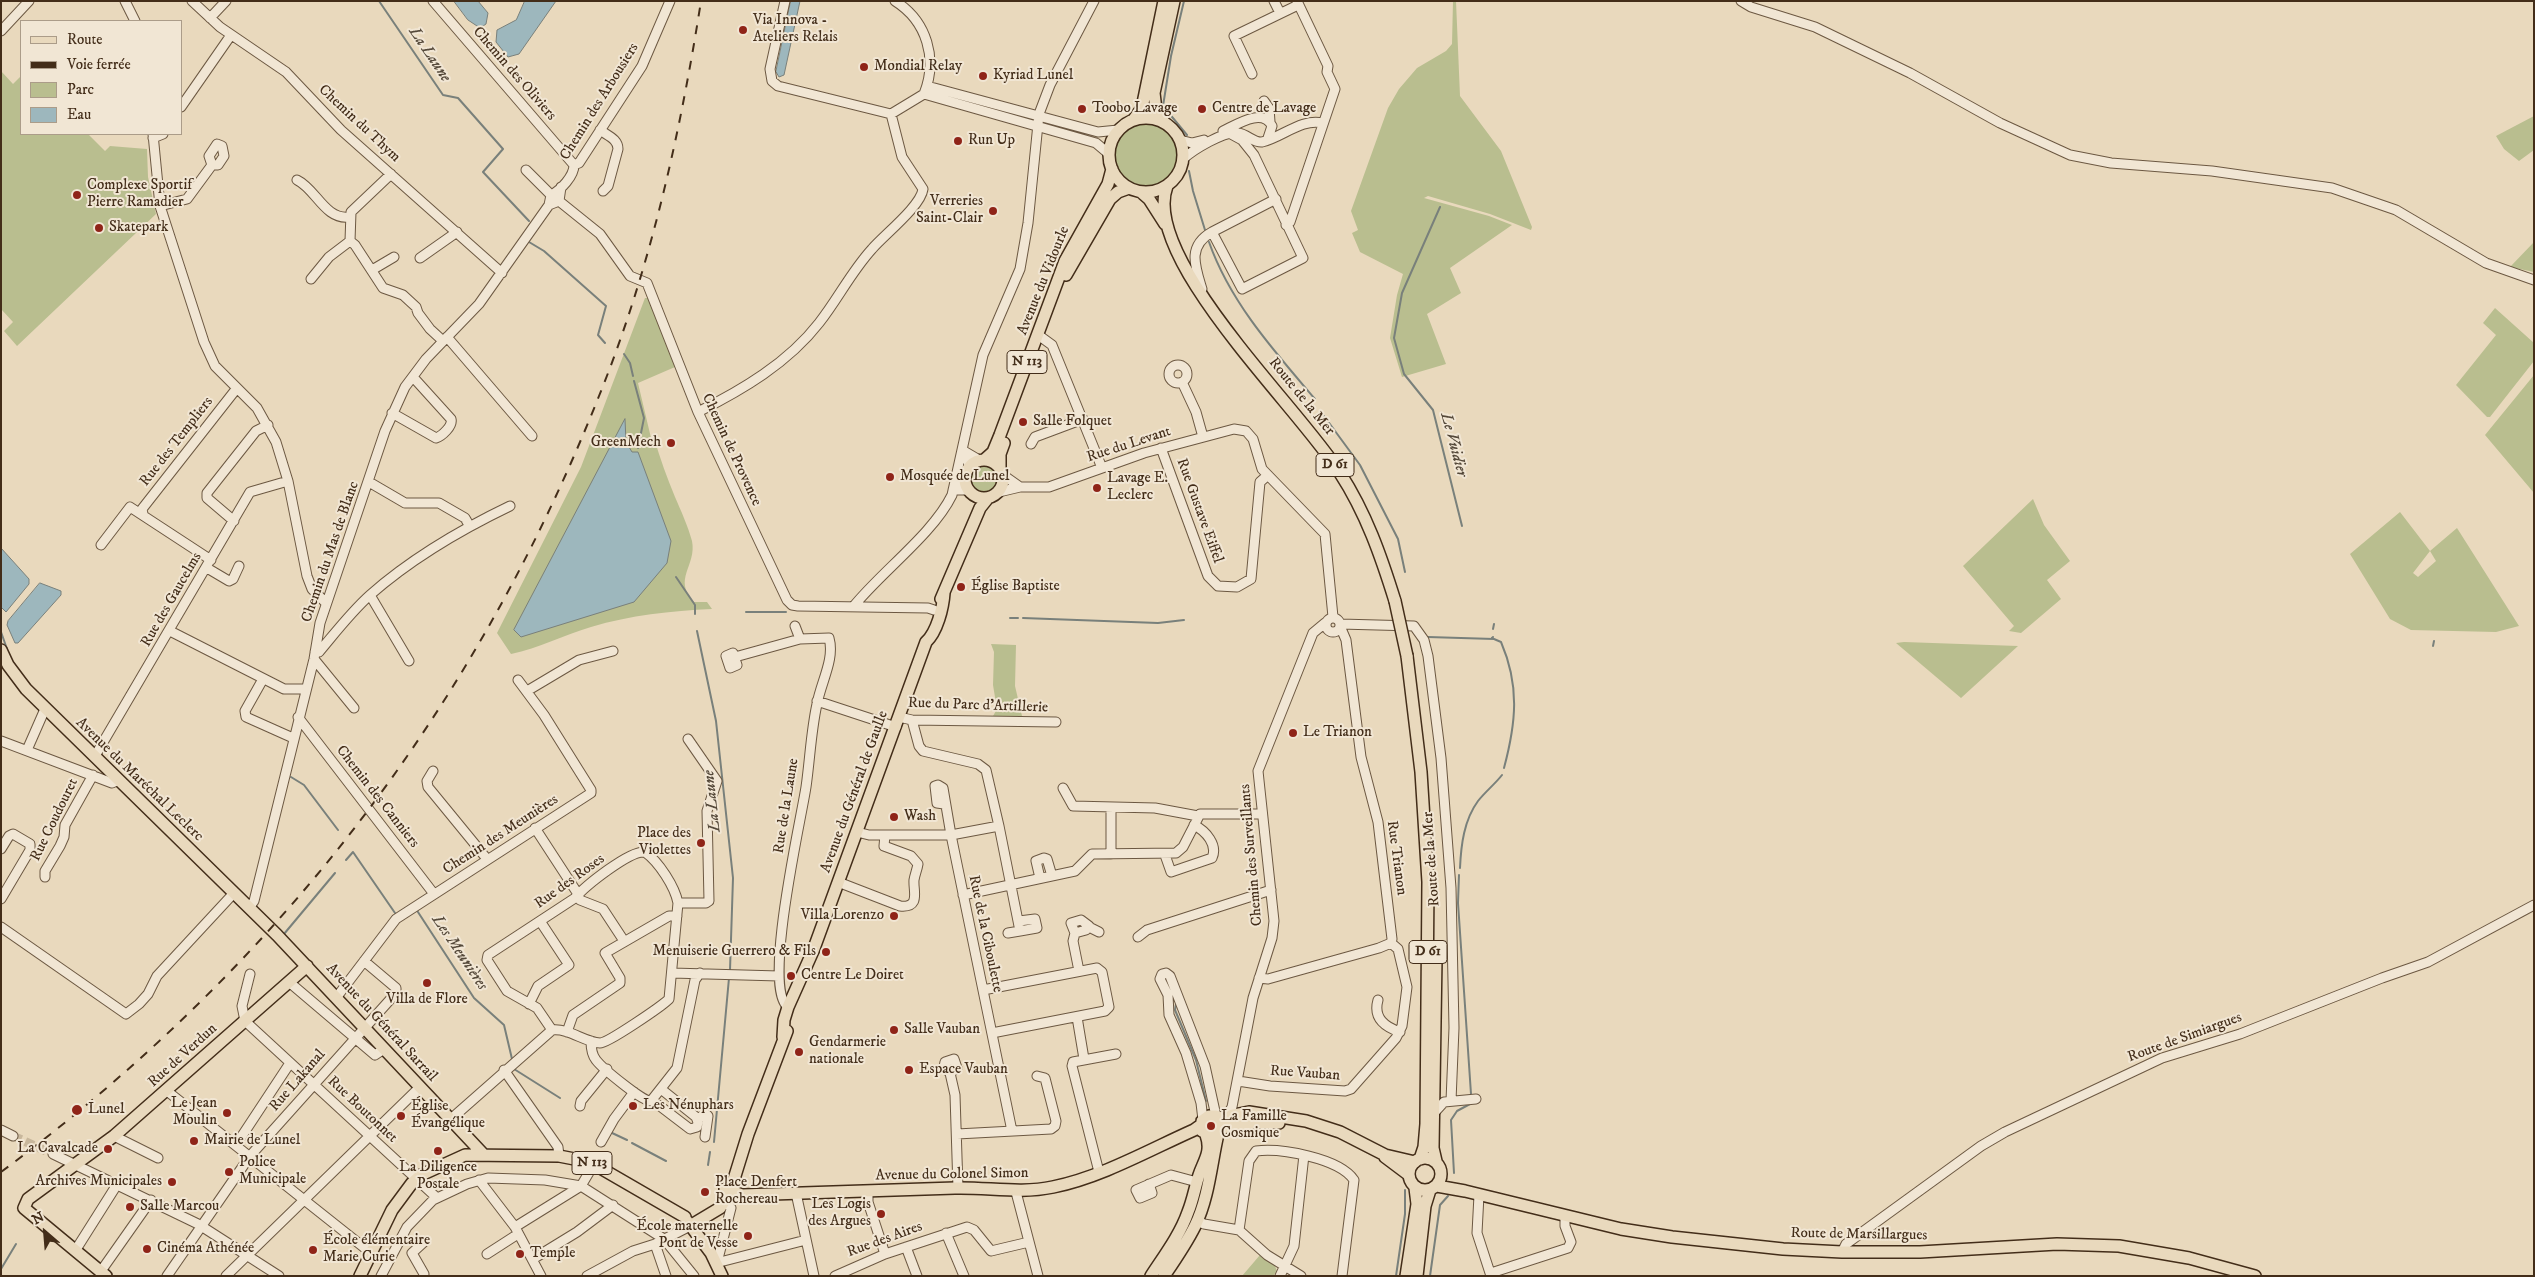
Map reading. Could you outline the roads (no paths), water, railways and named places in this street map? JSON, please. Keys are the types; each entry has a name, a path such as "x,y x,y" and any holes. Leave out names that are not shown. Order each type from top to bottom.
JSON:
{"main road":[{"path":"1134,119 1149,118 1164,122 1171,127 1180,140 1183,159 1178,174 1167,186 1154,191 1141,192 1129,188 1119,180 1112,170 1109,154 1111,141 1118,130 1134,119 1142,108 1164,1"},
{"path":"1164,122 1156,110 1154,94 1174,1"},
{"name":"Avenue du Vidourle","path":"982,460 993,452 1065,261 1108,184 1112,170"},
{"name":"Route de la Mer","path":"1167,186 1163,201 1167,226"},
{"name":"Avenue du Vidourle","path":"1002,471 1000,454 1064,280 1091,231 1114,195 1129,188"},
{"name":"Route de la Mer","path":"1141,192 1149,199 1167,226 1183,265 1203,299 1311,432 1341,474 1373,535 1394,601 1407,656 1421,772 1428,882 1426,1124 1424,1147 1418,1160"},
{"path":"944,593 980,508 988,498 999,492 1004,481 1002,471 996,463 982,460 967,473 963,491"},
{"path":"963,491 988,498"},
{"path":"957,560 958,550 974,505 963,491"},
{"name":"Avenue du Général de Gaulle","path":"727,1194 737,1156 742,1150 784,1037 784,1020 814,953 813,951 926,642 934,610 944,593"},
{"name":"Avenue du Général de Gaulle","path":"926,642 930,639 944,604 944,593"},
{"name":"Avenue du Maréchal Leclerc","path":"1,650 15,676 45,709 264,923"},
{"name":"Route de la Mer","path":"1428,882 1432,895 1436,958 1433,1148 1439,1166"},
{"name":"Avenue du Général Sarrail","path":"264,923 451,1119 471,1150 484,1155 559,1156"},
{"name":"Rue de Verdun","path":"75,1251 24,1208 30,1196 114,1136 307,966"},
{"name":"Avenue du Colonel Simon","path":"727,1194 796,1194 958,1188 1016,1192 1054,1187 1099,1172 1215,1123 1265,1113 1330,1128 1385,1155 1418,1160"},
{"name":"Avenue du Colonel Simon","path":"1215,1123 1269,1115"},
{"path":"1216,1150 1220,1148 1225,1134 1236,1126 1259,1122 1282,1123 1294,1119"},
{"path":"1164,1276 1197,1221 1216,1150 1215,1123"},
{"path":"1151,1276 1184,1221 1209,1150 1215,1123"},
{"path":"360,1276 392,1210 416,1179 471,1150"},
{"name":"Avenue du Colonel Simon","path":"1385,1155 1387,1160 1409,1175"},
{"name":"N 113","path":"559,1156 594,1164 687,1224"},
{"path":"1406,1276 1417,1204 1416,1188 1409,1175 1418,1160 1428,1158 1439,1166 1442,1176 1426,1206 1417,1276"},
{"name":"Route de Marsillargues","path":"1439,1166 1465,1191"},
{"path":"1416,1188 1434,1188"},
{"name":"Route de Marsillargues","path":"1434,1188 1465,1191 1565,1217 1663,1236 1783,1249 1842,1252 1920,1252 2084,1244 2160,1252 2220,1265 2255,1276"},
{"path":"722,1276 715,1260 687,1224 727,1194"},
{"path":"75,1251 103,1274"}],"street":[{"path":"1,24 22,1"},
{"path":"1,31 29,1"},
{"path":"125,1 134,20"},
{"name":"Chemin du Thym","path":"192,1 231,35 286,72 341,130 502,274"},
{"path":"210,18 226,1"},
{"name":"Chemin des Oliviers","path":"433,1 574,165"},
{"name":"Chemin des Arbousiers","path":"555,197 574,171 574,165 579,163 642,66 670,1"},
{"path":"785,1 770,69 772,81 778,86 891,114 926,90 1098,132 1118,130"},
{"path":"895,1 910,12 919,22 925,34 929,54 926,90"},
{"path":"853,607 963,491 965,452 983,355 1020,269 1028,223 1038,116 1050,85 1094,1"},
{"path":"1274,1 1280,14"},
{"path":"1741,1 1751,7 1815,27 1910,73 2000,123 2070,155 2111,163 2212,171 2332,188 2396,210 2486,263 2534,280"},
{"path":"1252,74 1234,36 1280,14 1298,3 1328,66 1327,72 1335,89 1292,211 1290,222 1285,221"},
{"path":"182,106 231,35"},
{"path":"926,90 1096,143 1109,154"},
{"path":"1212,232 1242,289 1303,258 1254,155 1249,140 1247,126 1264,100 1268,108 1272,134 1264,140 1254,155"},
{"path":"1180,140 1197,143 1243,121 1264,117 1271,124 1283,130 1318,114 1326,113"},
{"path":"698,412 759,377 796,348 820,323 850,276 871,250 919,201 923,189 902,157 891,114"},
{"path":"1183,159 1194,149 1231,134 1240,139 1264,140 1276,138 1309,121 1323,123"},
{"path":"600,130 618,143 608,186 603,191"},
{"path":"153,136 160,206 207,348 215,366 257,408 276,442 288,481 312,589 326,603"},
{"path":"160,206 187,199 212,165"},
{"name":"Chemin de Provence","path":"526,170 600,234 630,276 647,283 698,412 787,600 792,605 798,606 928,608 934,610"},
{"path":"391,174 351,212 350,240 383,288 403,294 416,307 430,330 445,339 532,436"},
{"path":"297,180 306,185 326,209 344,218 350,218"},
{"name":"Chemin du Mas de Blanc","path":"248,908 254,901 314,655 320,623 392,413 413,377 445,339 479,304 555,197"},
{"path":"1203,299 1193,256 1197,244 1212,232 1276,199"},
{"path":"420,258 457,232"},
{"path":"311,279 329,257 350,240"},
{"path":"372,270 394,257"},
{"path":"1042,337 1052,345 1102,468"},
{"path":"392,413 436,438 455,423 413,377"},
{"path":"1182,382 1196,412 1203,437"},
{"name":"Rue des Templiers","path":"143,514 142,509 237,388"},
{"path":"1031,444 1034,437 1082,419"},
{"path":"234,520 207,498 207,493 256,431 268,425"},
{"name":"Rue du Levant","path":"999,492 1020,487 1049,487 1160,448 1234,429 1246,431 1253,439 1262,468 1268,475"},
{"name":"Rue Gustave Eiffel","path":"1160,448 1208,576 1218,586 1237,587 1251,579 1260,482 1268,475"},
{"path":"965,452 982,460"},
{"path":"965,452 967,473"},
{"path":"1002,471 1020,487"},
{"path":"1268,475 1325,534 1333,625"},
{"name":"Rue des Gaucelms","path":"94,756 170,631 252,490 288,481"},
{"path":"369,482 405,503 439,503 465,518 469,525"},
{"path":"354,708 314,655 370,595 425,552 469,525 510,506"},
{"path":"102,544 130,507 143,514 177,539 229,581 233,579 239,566"},
{"path":"370,595 409,661"},
{"name":"Route de la Mer","path":"1333,625 1377,624 1414,626 1426,644 1440,746 1451,888 1454,1028 1448,1102"},
{"name":"Chemin des Surveillants","path":"1215,1123 1238,1081 1253,998 1273,929 1271,890 1261,814 1259,768 1314,631 1333,625"},
{"name":"Rue Trianon","path":"1333,625 1345,643 1362,757 1378,822 1391,943"},
{"path":"735,657 800,639 795,626"},
{"path":"170,631 284,689 305,689"},
{"name":"Rue de la Laune","path":"791,1008 782,997 779,976 783,917 806,787 817,701 832,649 829,638 800,639"},
{"path":"527,691 579,660 613,651"},
{"path":"263,679 245,711 246,717 293,738"},
{"name":"Chemin des Meunières","path":"336,998 396,918 588,796 591,790 518,680"},
{"name":"Rue du Parc d'Artillerie","path":"817,701 897,722 1056,722"},
{"path":"27,750 45,709"},
{"name":"Chemin des Canniers","path":"298,718 434,894"},
{"path":"913,723 923,751 978,764 986,770 1019,926 1008,933"},
{"path":"688,739 717,781 707,811 709,901 706,903 678,903 670,994 664,1004 596,1042 593,1054 596,1060 646,1102 652,1100 661,1089 680,1060 696,975"},
{"path":"1,741 112,783 119,780"},
{"path":"433,771 427,781 428,787 487,859"},
{"name":"Rue Coudouret","path":"45,877 45,871 64,837 65,825 93,775"},
{"path":"1063,788 1074,806 1155,808 1196,821 1214,845 1212,858 1171,872 1165,855"},
{"name":"Rue de la Ciboulette","path":"944,804 1012,1131"},
{"path":"1111,808 1111,854"},
{"path":"963,895 1075,871 1092,854 1165,855 1179,851 1202,814 1261,814"},
{"path":"857,832 869,835 951,835 999,826"},
{"path":"536,828 580,900 604,909 624,942"},
{"path":"1,848 9,836 13,834 30,844 30,850 1,899"},
{"path":"838,882 900,906 908,906 913,902 916,897 914,878 918,864 911,856 884,846 886,835"},
{"name":"Rue des Roses","path":"552,1030 539,1010 507,991 487,957 634,854 643,852 653,859 676,894 678,903"},
{"path":"1040,878 1036,861 1044,858 1047,860 1052,876"},
{"path":"1138,937 1147,930 1271,890"},
{"path":"1,927 126,1014 148,994 158,976 233,894"},
{"name":"Route de Simiargues","path":"1842,1252 1846,1244 1997,1136 2149,1063 2244,1032 2428,962 2534,905"},
{"path":"567,1032 573,1016 620,983 620,978 605,953 669,916 677,916"},
{"path":"529,1004 538,986 569,965 540,921"},
{"path":"1079,971 1073,941 1075,933 1089,927 1099,932"},
{"path":"1259,978 1268,979 1391,943 1398,949 1407,987 1400,1032 1387,1026 1380,1020 1376,1007 1378,1000"},
{"name":"Rue Lakanal","path":"168,1276 250,1156 397,990 364,961"},
{"path":"983,990 1097,968 1101,970 1109,1007 1106,1011 992,1033"},
{"path":"672,973 779,976"},
{"path":"245,1021 242,1006 250,974"},
{"path":"1162,974 1170,976 1198,1045 1207,1073 1215,1123 1200,1103 1186,1053 1169,1014 1168,995 1160,979 1162,974"},
{"path":"289,982 375,1055 384,1049"},
{"path":"1077,1017 1084,1059"},
{"name":"Rue Boutonnet","path":"245,1021 436,1197"},
{"path":"451,1119 504,1070 552,1030 567,1032 596,1042"},
{"name":"Rue Vauban","path":"1238,1081 1271,1082 1350,1090 1400,1032"},
{"path":"1099,1172 1072,1066 1073,1062 1084,1059 1116,1054"},
{"path":"236,1145 290,1063"},
{"path":"580,1106 581,1101 607,1069"},
{"path":"504,1070 558,1147 559,1156"},
{"path":"950,1073 955,1095 958,1188"},
{"path":"957,1134 1051,1130 1055,1126 1044,1078 1038,1076"},
{"path":"226,1276 420,1087"},
{"path":"661,1089 697,1118"},
{"path":"1435,1090 1448,1102"},
{"path":"167,1091 371,1253"},
{"path":"601,1142 614,1119 634,1092"},
{"path":"1434,1114 1448,1102 1476,1098"},
{"path":"652,1100 690,1130 697,1127 697,1118"},
{"path":"697,1118 706,1114 708,1116 705,1137"},
{"path":"1,1130 13,1136"},
{"path":"114,1136 158,1158"},
{"path":"1240,1230 1251,1155 1256,1151 1265,1150 1304,1156 1332,1165 1354,1180 1342,1276"},
{"path":"53,1154 118,1183 202,1226 248,1254 279,1276"},
{"path":"1280,1276 1286,1267 1294,1246 1304,1156"},
{"path":"487,1254 516,1231 581,1186 594,1164"},
{"path":"1149,1184 1173,1174 1197,1182"},
{"name":"N 113","path":"382,1276 407,1227 436,1197 488,1178 546,1180 581,1186 664,1239"},
{"path":"479,1180 516,1231 541,1276"},
{"path":"75,1251 118,1183"},
{"path":"868,1191 868,1202 885,1254"},
{"path":"1016,1192 1038,1276"},
{"path":"715,1260 720,1252 731,1208 727,1194"},
{"path":"796,1194 814,1276"},
{"path":"1479,1196 1477,1233 1491,1274 1568,1248 1571,1242 1565,1226 1565,1217"},
{"path":"103,1274 151,1200"},
{"path":"533,1259 577,1232 613,1205"},
{"path":"1197,1221 1204,1224 1240,1230 1267,1255 1302,1276"},
{"path":"587,1276 633,1252 655,1244 687,1224"},
{"name":"Rue des Aires","path":"835,1276 885,1254 946,1233 970,1227 991,1251 1029,1242"},
{"path":"946,1233 964,1276"},
{"path":"664,1239 694,1276"},
{"path":"715,1260 806,1240"},
{"path":"424,1242 412,1253 424,1274"},
{"path":"655,1244 666,1276"},
{"path":"906,1247 916,1276"}],"water":[{"path":"454,1 478,1 488,13 486,24 480,28 468,20"},
{"path":"525,1 556,1 519,54 508,57 496,42 497,30 516,20"},
{"path":"791,1 800,1 784,75 779,77 776,72"},
{"path":"625,419 626,442 632,452 638,452 671,541 667,563 634,602 521,637 514,630"},
{"path":"1,548 29,579 29,584 6,612 1,607"},
{"path":"40,583 61,591 61,595 18,643 15,643 7,625 8,621"}],"waterway":[{"name":"La Laune","path":"379,1 443,95 458,98 503,149 483,172 529,221"},
{"path":"1184,1 1171,56 1163,106 1187,135"},
{"path":"1189,171 1205,230"},
{"name":"Le Vuidier","path":"1440,207 1402,293 1394,338 1404,374 1433,410 1462,526"},
{"name":"La Laune","path":"529,242 544,251 606,306 598,335 605,343"},
{"path":"1209,242 1229,285 1254,325 1315,399"},
{"name":"La Laune","path":"624,354 630,363 633,376"},
{"name":"La Laune","path":"634,381 644,418 638,448"},
{"path":"1324,416 1360,465 1398,539 1405,572"},
{"name":"La Laune","path":"676,577 695,605 695,614"},
{"path":"746,612 786,612"},
{"path":"1010,618 1018,618"},
{"path":"1023,618 1158,623 1184,620"},
{"path":"1493,629 1494,624"},
{"name":"La Laune","path":"697,631 716,721 733,878 730,970"},
{"path":"1,632 7,649"},
{"path":"1428,637 1494,639 1501,642 1511,674 1514,705 1511,736 1504,768"},
{"path":"2433,646 2434,641"},
{"path":"1460,868 1462,842 1469,816 1478,801 1502,775"},
{"name":"Les Meunières","path":"291,777 304,785 338,830"},
{"name":"Les Meunières","path":"346,860 353,852 395,913"},
{"path":"284,934 335,873"},
{"path":"1459,875 1458,903 1471,1094"},
{"name":"Les Meunières","path":"416,909 474,998 504,1025 512,1059"},
{"name":"La Laune","path":"714,1142 729,978"},
{"path":"1176,1004 1175,1010 1196,1060 1206,1101"},
{"name":"Les Meunières","path":"514,1069 560,1098"},
{"path":"1454,1173 1451,1120 1457,1111 1470,1104"},
{"name":"Les Meunières","path":"610,1132 627,1140"},
{"name":"Les Meunières","path":"632,1143 666,1161"},
{"name":"La Laune","path":"708,1165 710,1152"},
{"path":"1396,1276 1405,1214 1405,1190"},
{"path":"1430,1276 1440,1205 1448,1196"},
{"path":"1,1269 16,1244"}],"tunnel":[{"path":"13,1136 53,1154"}],"railway":[{"path":"1,1172 100,1093 192,1010 277,921 356,827 427,727 491,622 548,512 599,396 634,300 673,152 701,1"}],"place":[{"name":"Via Innova - Ateliers Relais","path":"743,30"},
{"name":"Mondial Relay","path":"864,67"},
{"name":"Kyriad Lunel","path":"983,76"},
{"name":"Toobo Lavage","path":"1082,109"},
{"name":"Centre de Lavage","path":"1202,109"},
{"name":"Run Up","path":"958,141"},
{"name":"Complexe Sportif Pierre Ramadier","path":"77,195"},
{"name":"Verreries Saint-Clair","path":"993,211"},
{"name":"Skatepark","path":"99,228"},
{"name":"Salle Folquet","path":"1023,422"},
{"name":"GreenMech","path":"671,443"},
{"name":"Mosquée de Lunel","path":"890,477"},
{"name":"Lavage E. Leclerc","path":"1097,488"},
{"name":"Église Baptiste","path":"961,587"},
{"name":"Le Trianon","path":"1293,733"},
{"name":"Wash","path":"894,817"},
{"name":"Place des Violettes","path":"701,843"},
{"name":"Villa Lorenzo","path":"894,916"},
{"name":"Menuiserie Guerrero & Fils","path":"826,952"},
{"name":"Centre Le Doiret","path":"791,976"},
{"name":"Villa de Flore","path":"427,983"},
{"name":"Salle Vauban","path":"894,1030"},
{"name":"Gendarmerie nationale","path":"799,1052"},
{"name":"Espace Vauban","path":"909,1070"},
{"name":"Les Nénuphars","path":"633,1106"},
{"name":"Lunel","path":"77,1110"},
{"name":"Le Jean Moulin","path":"227,1113"},
{"name":"Église Évangélique","path":"401,1116"},
{"name":"La Famille Cosmique","path":"1211,1126"},
{"name":"Mairie de Lunel","path":"194,1141"},
{"name":"La Cavalcade","path":"108,1149"},
{"name":"La Diligence Postale","path":"438,1151"},
{"name":"Police Municipale","path":"229,1172"},
{"name":"Archives Municipales","path":"172,1182"},
{"name":"Place Denfert Rochereau","path":"705,1192"},
{"name":"Salle Marcou","path":"130,1207"},
{"name":"Les Logis des Argues","path":"881,1214"},
{"name":"École maternelle Pont de Vesse","path":"748,1236"},
{"name":"Cinéma Athénée","path":"147,1249"},
{"name":"École élémentaire Marie Curie","path":"313,1250"},
{"name":"Temple","path":"520,1254"}]}
